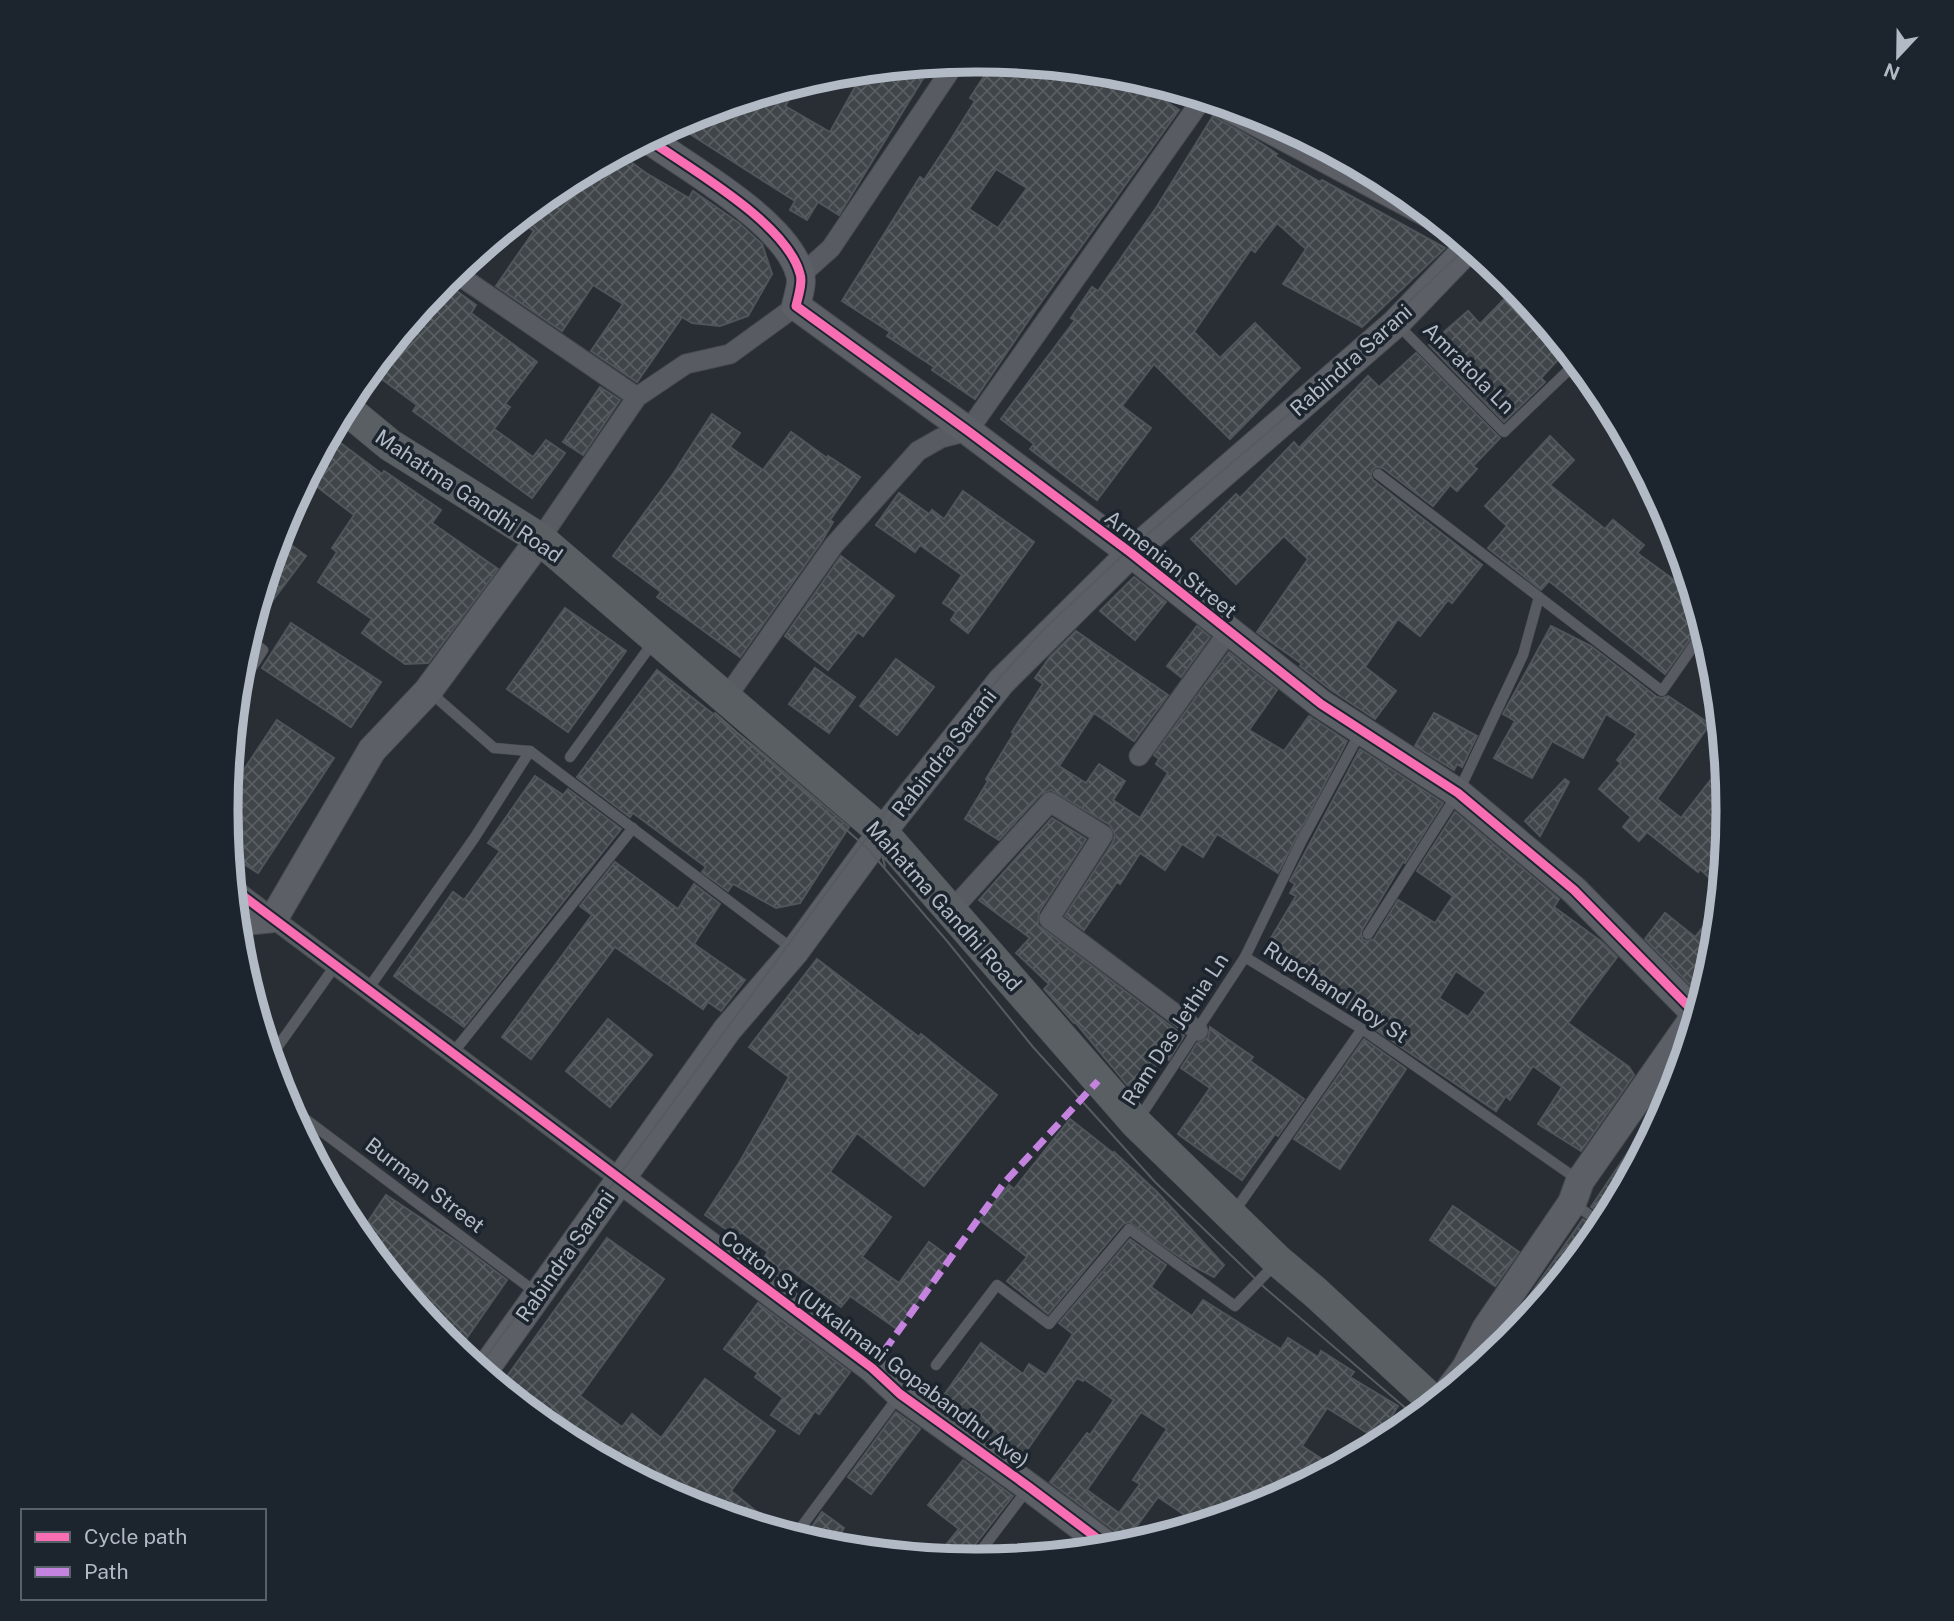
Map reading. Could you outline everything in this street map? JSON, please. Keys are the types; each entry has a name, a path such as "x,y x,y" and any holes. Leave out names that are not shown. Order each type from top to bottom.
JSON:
{"main road":[{"name":"Mahatma Gandhi Road","path":"353,415 390,445 540,539 882,832 1136,1123 1231,1217 1428,1396"}],"street":[{"path":"801,275 831,248 949,73"},
{"path":"726,698 834,545 910,460 927,445 941,438 968,431 1197,106"},
{"path":"274,918 372,750 428,691 540,539 637,397 686,364 730,354 796,306 801,275 783,240 746,207 660,144"},
{"name":"Rabindra Sarani","path":"488,1364 727,1030 795,951 882,832 1001,682 1131,553 1396,323 1463,254"},
{"path":"464,279 637,397"},
{"name":"Armenian Street","path":"796,306 1131,553 1321,704 1458,793 1574,890 1689,1007"},
{"path":"1139,756 1229,631"},
{"path":"950,912 1050,802 1103,835 1049,919 1198,1031"},
{"path":"244,895 619,1178"},
{"path":"247,921 274,918"},
{"path":"1471,1359 1486,1329 1680,1037"},
{"name":"Cotton St (Utkalmani Gopabandhu Ave)","path":"619,1178 872,1368 900,1394 1098,1539"}],"lane":[{"name":"Amratola Ln","path":"1396,323 1504,432 1569,370"},
{"path":"1378,474 1662,691 1696,642"},
{"path":"1368,934 1458,793 1523,655 1539,597"},
{"path":"570,757 656,638"},
{"path":"252,668 263,650 257,645"},
{"path":"428,691 494,748 530,751 795,951"},
{"name":"Rupchand Roy St","path":"1361,731 1301,842 1245,957 1362,1029 1576,1192 1595,1215"},
{"path":"368,989 475,837 530,751"},
{"path":"452,1054 634,828"},
{"name":"Ram Das Jethia Ln","path":"1136,1123 1245,957"},
{"path":"277,1048 335,966"},
{"path":"1231,1217 1362,1029"},
{"name":"Burman Street","path":"306,1120 538,1294"},
{"path":"936,1365 998,1285 1049,1324 1129,1229 1235,1306 1278,1261"},
{"path":"801,1527 900,1394"},
{"path":"982,1549 1029,1487"}],"building":[{"path":"987,72 1025,73 1073,78 1154,94 1179,110 975,399 932,370 934,367 887,336 890,332 842,301 920,177 924,180 975,101 970,98","holes":["996,169 1027,188 998,228 969,209"]},
{"path":"926,73 839,215 818,202 807,220 790,210 795,201 690,134 694,128 792,96 785,106 830,132 858,82"},
{"path":"1213,116 1320,182 1322,180 1445,248 1362,327 1283,284 1306,249 1277,223 1255,252 1251,249 1194,332 1220,358 1255,323 1300,368 1230,439 1154,364 1122,406 1151,428 1097,500 1030,449 1034,444 1001,419 1075,320 1071,318 1092,287 1098,291 1156,208"},
{"path":"628,160 689,198 693,191 739,223 762,244 772,274 748,316 720,326 692,323 682,317 637,382 591,351 623,304 593,285 562,331 496,286 534,231 526,225 567,196"},
{"path":"454,289 476,305 471,313 537,362 505,404 510,407 494,429 533,457 546,440 565,453 532,498 413,411 417,405 379,377 422,323"},
{"path":"1507,296 1560,357 1541,378 1545,382 1504,422 1429,345 1468,311 1480,324"},
{"path":"1416,353 1500,438 1473,466 1477,469 1457,491 1450,485 1433,506 1383,468 1376,467 1372,470 1373,480 1482,565 1452,603 1448,600 1420,636 1398,619 1365,667 1396,691 1375,719 1331,690 1300,666 1302,664 1257,632 1308,559 1284,536 1236,584 1191,539 1236,494 1240,498 1294,442 1299,448 1368,376 1379,387"},
{"path":"600,387 620,400 583,455 563,442"},
{"path":"712,414 740,433 730,447 763,470 791,432 827,458 828,456 860,477 830,520 833,522 822,541 740,657 657,597 661,592 613,556 673,474"},
{"path":"1550,436 1574,460 1550,485 1605,529 1613,520 1644,545 1637,553 1681,585 1694,633 1665,674 1549,581 1541,590 1488,548 1507,526 1485,506"},
{"path":"337,440 382,474 384,471 441,510 432,523 498,569 428,663 405,664 362,633 372,619 318,582 337,552 332,548 354,515 314,484"},
{"path":"963,491 1034,542 968,633 951,620 956,612 943,603 962,575 920,545 915,552 876,525 899,493 929,514 932,510 944,519"},
{"path":"288,543 306,556 266,609"},
{"path":"841,556 894,596 863,636 858,632 828,670 785,636"},
{"path":"1134,577 1166,602 1135,640 1100,611"},
{"path":"565,608 626,651 568,732 507,689"},
{"path":"291,623 381,682 351,727 262,668"},
{"path":"1197,626 1210,637 1181,677 1167,666"},
{"path":"1551,626 1591,646 1657,697 1668,696 1710,724 1657,799 1681,818 1715,775 1716,810 1712,880 1647,832 1639,841 1623,827 1631,817 1599,789 1621,763 1617,760 1637,734 1606,714 1583,758 1552,741 1532,778 1494,758 1515,721 1503,714"},
{"path":"1076,631 1168,695 1134,741 1094,713 1059,766 1086,783 1099,764 1125,781 1113,800 1140,818 1168,773 1156,764 1159,759 1154,755 1229,652 1277,690 1249,730 1284,751 1309,716 1347,741 1278,873 1217,834 1203,857 1182,844 1165,870 1140,853 1084,930 1065,916 1113,842 1115,835 1110,825 1051,790 1041,794 999,840 965,819 1014,733 1012,732 1043,684 1035,678 1050,657"},
{"path":"896,659 934,687 897,735 860,706"},
{"path":"815,668 855,697 829,733 789,704"},
{"path":"657,670 754,746 849,827 800,903 776,908 733,884 728,891 702,872 706,867 633,813 630,817 577,777"},
{"path":"1434,713 1477,736 1462,767 1457,764 1454,770 1415,746"},
{"path":"277,720 334,758 258,873 240,862 239,776"},
{"path":"1360,749 1443,803 1362,930 1363,940 1374,939 1398,900 1435,923 1453,896 1417,871 1455,812 1559,899 1554,907 1602,942 1617,957 1568,1023 1629,1067 1634,1075 1581,1151 1538,1124 1562,1087 1533,1066 1510,1100 1506,1096 1496,1111 1367,1024 1366,1019 1324,994 1326,991 1289,968 1292,963 1265,948 1296,896 1290,893 1295,884 1290,881","holes":["1456,971 1486,992 1468,1017 1439,998"]},
{"path":"535,776 563,795 568,789 621,829 464,1027 394,976 453,892 464,900 500,851 488,843"},
{"path":"1565,779 1569,782 1540,836 1525,821"},
{"path":"1052,818 1086,839 1039,912 1038,925 1184,1036 1169,1060 1164,1056 1133,1092 1044,989 1049,984 1016,953 1030,938 979,900"},
{"path":"615,862 678,909 694,884 720,904 694,944 745,980 721,1011 708,1002 703,1009 615,947 531,1059 502,1037 592,915 580,906"},
{"path":"1665,913 1695,937 1707,922 1694,989 1645,939"},
{"path":"817,959 919,1037 921,1034 997,1095 924,1186 857,1133 830,1172 891,1217 862,1257 899,1283 929,1242 949,1257 897,1329 850,1296 841,1307 788,1268 780,1278 760,1263 768,1252 741,1232 738,1237 705,1215 789,1077 749,1047"},
{"path":"608,1019 652,1055 610,1107 566,1071"},
{"path":"1210,1027 1253,1057 1250,1061 1304,1099 1242,1180 1178,1134 1210,1088 1181,1068 1197,1043 1208,1038"},
{"path":"1364,1039 1406,1069 1340,1169 1294,1139"},
{"path":"1070,1119 1114,1152 1158,1193 1224,1265 1214,1277 1191,1265 1129,1222 1123,1224 1048,1314 1007,1281 1027,1257 980,1220 1009,1185 1014,1189"},
{"path":"1632,1146 1634,1147 1597,1211 1591,1207"},
{"path":"386,1195 457,1242 507,1280 464,1342 422,1298 366,1225"},
{"path":"1453,1206 1519,1252 1495,1286 1430,1240"},
{"path":"1583,1219 1589,1223 1563,1260 1516,1315"},
{"path":"607,1238 664,1279 580,1396 622,1427 632,1414 661,1438 705,1379 775,1431 731,1491 764,1517 694,1493 650,1473 567,1425 505,1379"},
{"path":"1130,1239 1166,1265 1151,1287 1192,1316 1203,1300 1281,1349 1288,1338 1318,1357 1321,1351 1354,1372 1350,1377 1398,1406 1385,1426 1371,1435 1327,1408 1302,1446 1325,1461 1260,1493 1189,1518 1158,1497 1132,1532 1120,1535 1050,1482 1087,1433 1090,1435 1114,1400 1084,1379 1083,1381 1077,1378 1020,1460 939,1402 981,1343 1023,1374 1029,1364 1046,1375 1073,1334 1059,1323","holes":["1141,1412 1167,1429 1133,1480 1140,1484 1119,1513 1087,1490"]},
{"path":"758,1303 850,1372 819,1414 815,1411 799,1434 771,1415 783,1398 755,1377 758,1373 724,1349"},
{"path":"896,1412 920,1429 871,1494 848,1477"},
{"path":"963,1460 1013,1496 972,1549 943,1548 959,1529 928,1505"},
{"path":"822,1512 844,1528 839,1536 810,1530"}],"tram line":[{"path":"484,1360 887,810 994,684 1044,629 1122,556 1287,416 1461,253"},
{"path":"715,713 868,849 1033,1047 1155,1182 1265,1288 1408,1410"},
{"path":"885,866 883,840 893,815"}],"marked path":[{"path":"872,1368 1004,1183 1098,1081"}],"cycle path":[{"path":"657,145 735,199 777,236 791,255 801,277 796,306 1131,553 1321,704 1458,793 1574,890 1689,1007"},
{"path":"244,896 872,1368 900,1394 1098,1539"}]}
